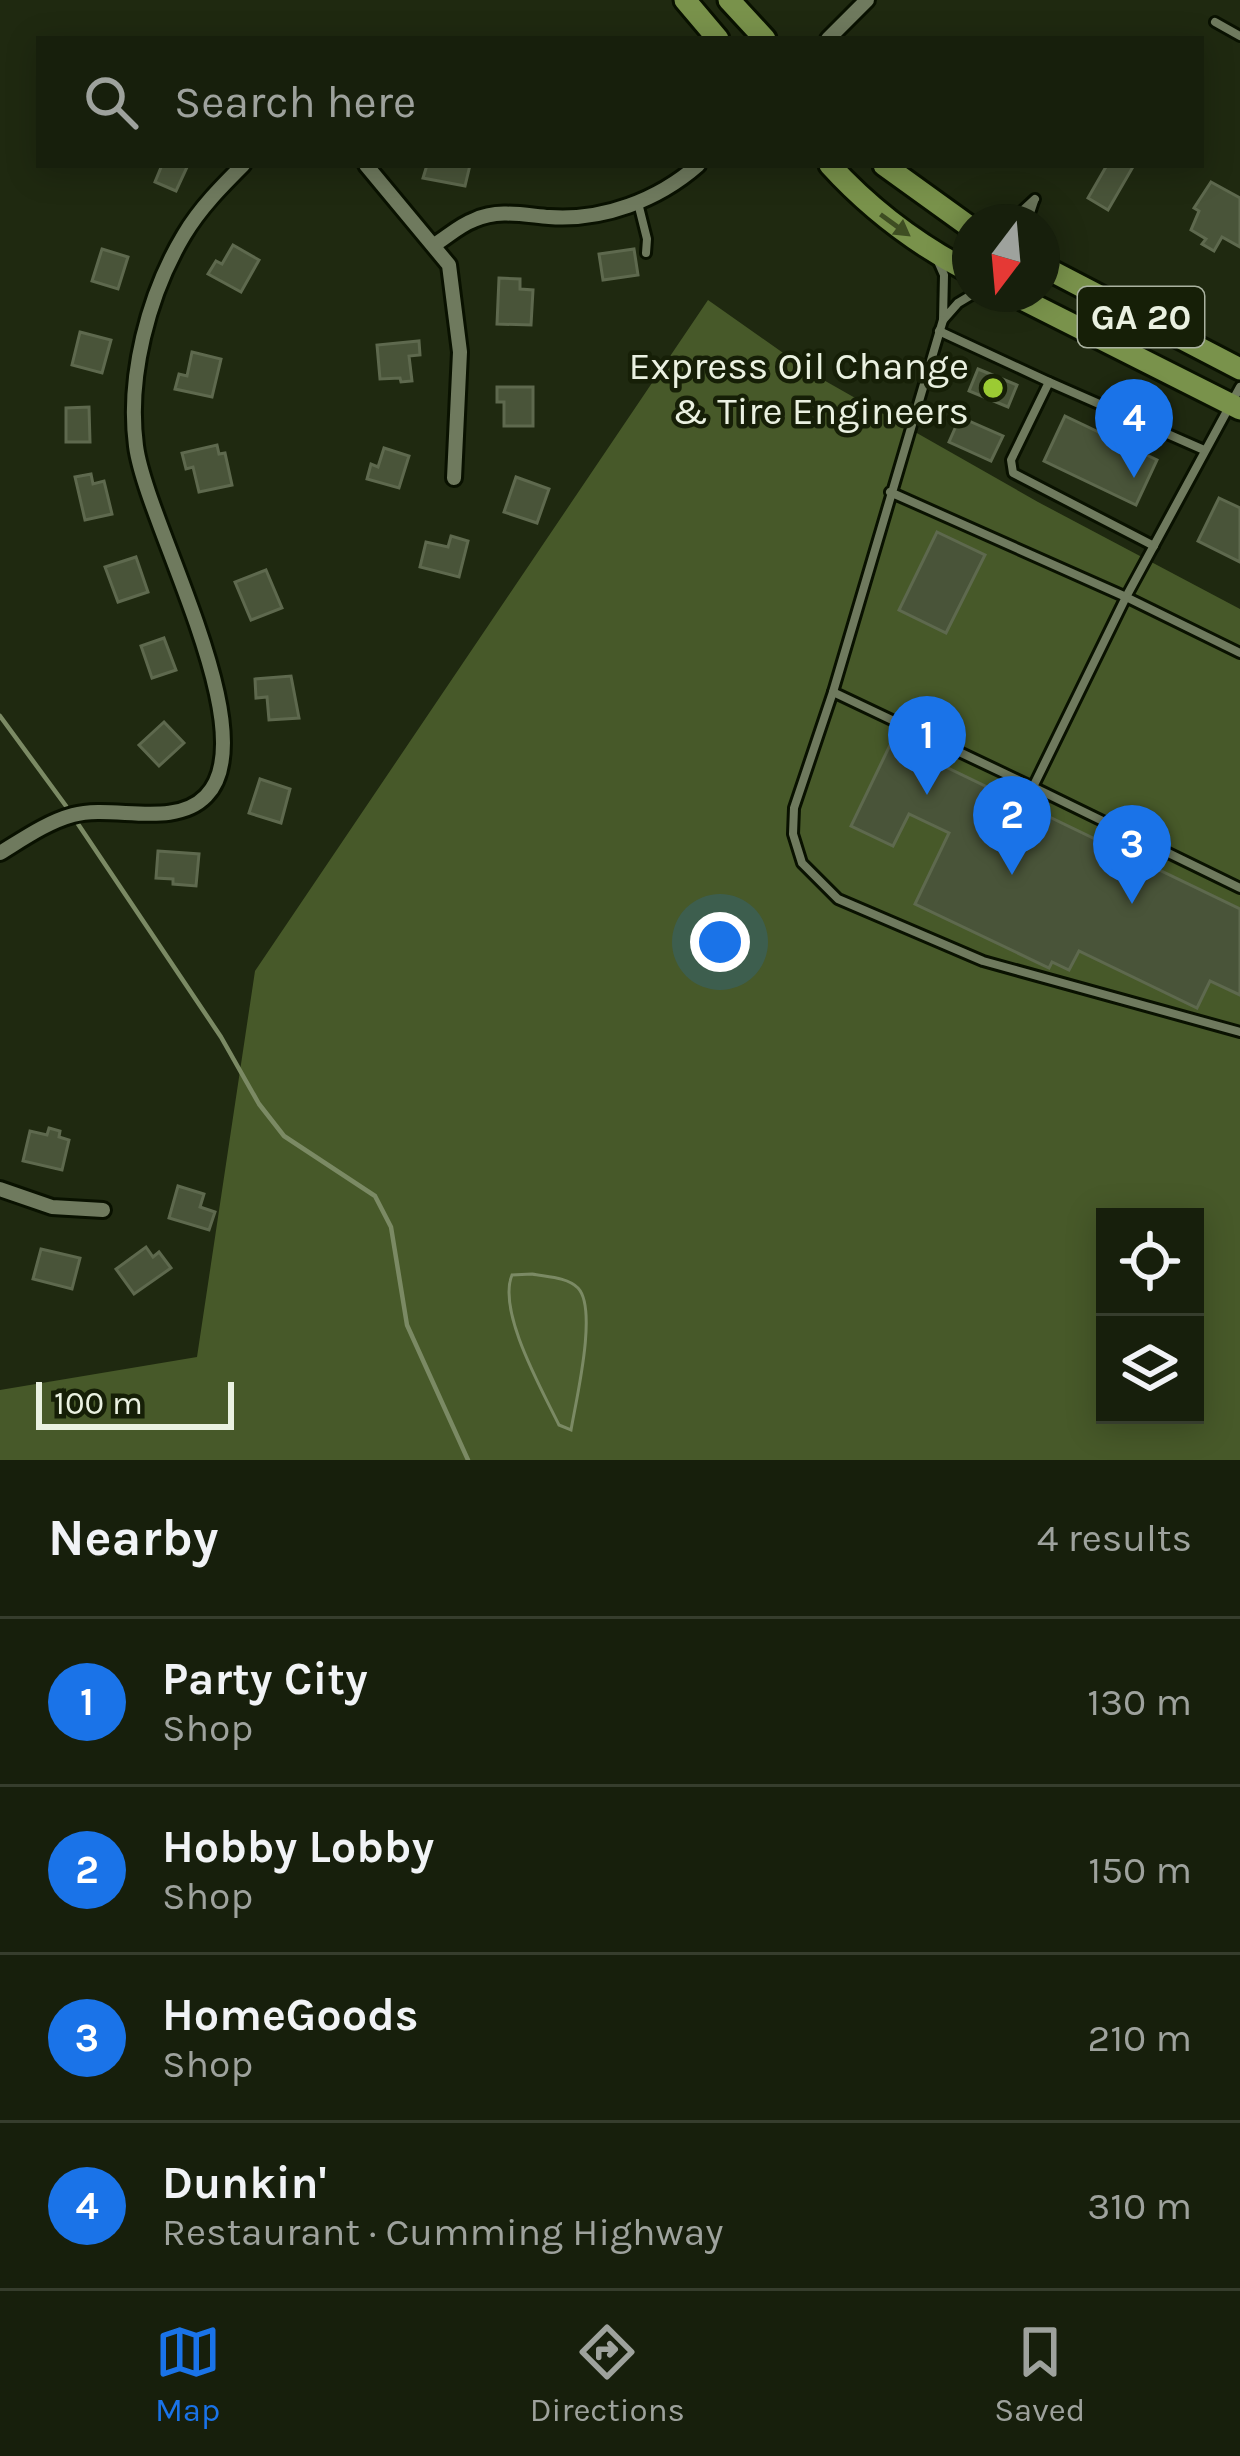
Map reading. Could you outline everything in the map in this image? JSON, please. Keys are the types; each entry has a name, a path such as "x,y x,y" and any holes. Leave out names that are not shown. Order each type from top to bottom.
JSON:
{"main road":[{"path":"685,0 715,36"},
{"path":"729,0 762,36"},
{"path":"833,168 865,203 952,263"},
{"path":"888,168 952,213"},
{"name":"GA 20","path":"1060,275 1240,369"},
{"name":"GA 20","path":"1050,312 1237,400"}],"street":[{"path":"831,36 867,0"},
{"path":"0,853 72,815 104,810 166,813 187,807 207,795 218,772 223,748 213,671 142,481 135,441 135,390 161,280 184,233 240,168"},
{"path":"369,168 449,266 460,352 454,478"},
{"path":"434,245 475,219 510,213 555,218 606,213 654,196 694,168"},
{"path":"0,1189 52,1207 103,1210"}],"lane":[{"path":"1215,22 1240,36"},
{"path":"638,202 646,253"},
{"path":"933,253 944,274 943,320 794,808 793,834 802,863 838,899 983,961 1240,1032"},
{"path":"943,320 952,310"},
{"path":"939,331 1204,450"},
{"path":"1049,382 1011,460 1013,473 1154,546"},
{"path":"1033,787 1126,597 1204,450 1237,400"},
{"path":"890,491 1240,653"},
{"path":"833,692 1240,888"}],"shaded area":[{"path":"708,300 813,374 1038,502 1240,609 1240,1460 0,1460 0,1390 197,1357 255,971"},
{"path":"512,1275 568,1282 584,1299 584,1356 571,1430 559,1425 542,1392 511,1309"}],"building":[{"path":"161,168 187,168 176,191 155,182"},
{"path":"426,168 469,168 465,186 423,178"},
{"path":"1105,168 1132,168 1108,210 1088,198"},
{"path":"1211,182 1240,198 1240,247 1222,237 1214,251 1191,230 1199,211 1194,208"},
{"path":"233,245 259,260 241,292 208,274 216,261 222,264"},
{"path":"102,249 128,257 118,289 92,281"},
{"path":"634,249 638,275 603,280 599,254"},
{"path":"499,278 520,279 520,289 533,290 531,325 497,324"},
{"path":"80,332 111,340 102,373 72,365"},
{"path":"419,341 420,355 409,356 412,381 380,379 377,345"},
{"path":"192,352 221,359 212,397 175,389 179,374 187,376"},
{"name":"Express Oil Change & Tire Engineers","path":"978,369 1017,385 1008,407 969,391"},
{"path":"497,387 533,387 533,426 504,426 504,402 497,402"},
{"path":"89,407 90,442 66,442 66,408"},
{"path":"1065,416 1157,460 1136,505 1044,461"},
{"path":"960,417 1003,436 991,461 949,442"},
{"path":"217,445 219,454 225,453 232,485 199,492 193,467 186,469 182,453"},
{"path":"384,448 409,456 399,488 367,479 371,464 378,467"},
{"path":"91,474 93,484 104,481 112,514 85,520 75,477"},
{"path":"516,477 549,489 537,523 504,512"},
{"path":"1219,498 1240,508 1240,562 1198,541"},
{"path":"937,532 985,555 946,633 899,610"},
{"path":"451,536 468,541 459,577 420,567 426,542 448,547"},
{"path":"136,557 148,592 118,602 105,567"},
{"path":"266,570 282,608 251,620 235,582"},
{"path":"164,638 176,670 152,678 141,646"},
{"path":"291,676 299,718 269,720 267,697 256,698 255,679"},
{"path":"164,722 184,743 159,766 139,745"},
{"path":"892,741 1240,909 1240,995 1210,981 1197,1008 1079,951 1069,970 1052,962 1049,968 915,904 949,833 909,814 893,846 851,826"},
{"path":"260,779 290,789 281,823 249,813"},
{"path":"158,851 199,854 196,886 156,878"},
{"path":"49,1128 69,1140 62,1170 23,1161 30,1131 47,1135"},
{"path":"178,1186 204,1194 200,1207 215,1212 209,1230 169,1218"},
{"path":"146,1247 153,1257 159,1252 171,1268 134,1294 116,1269"},
{"path":"41,1249 80,1258 72,1289 33,1279"}],"waterway":[{"path":"0,716 66,806"},
{"path":"78,824 284,1136 375,1196 391,1227 407,1325 468,1460"}],"place":[{"name":"Express Oil Change & Tire Engineers","path":"993,388"},
{"name":"Dunkin'","path":"1134,478"},
{"name":"Party City","path":"927,795"},
{"name":"Hobby Lobby","path":"1012,875"},
{"name":"HomeGoods","path":"1132,904"}]}
